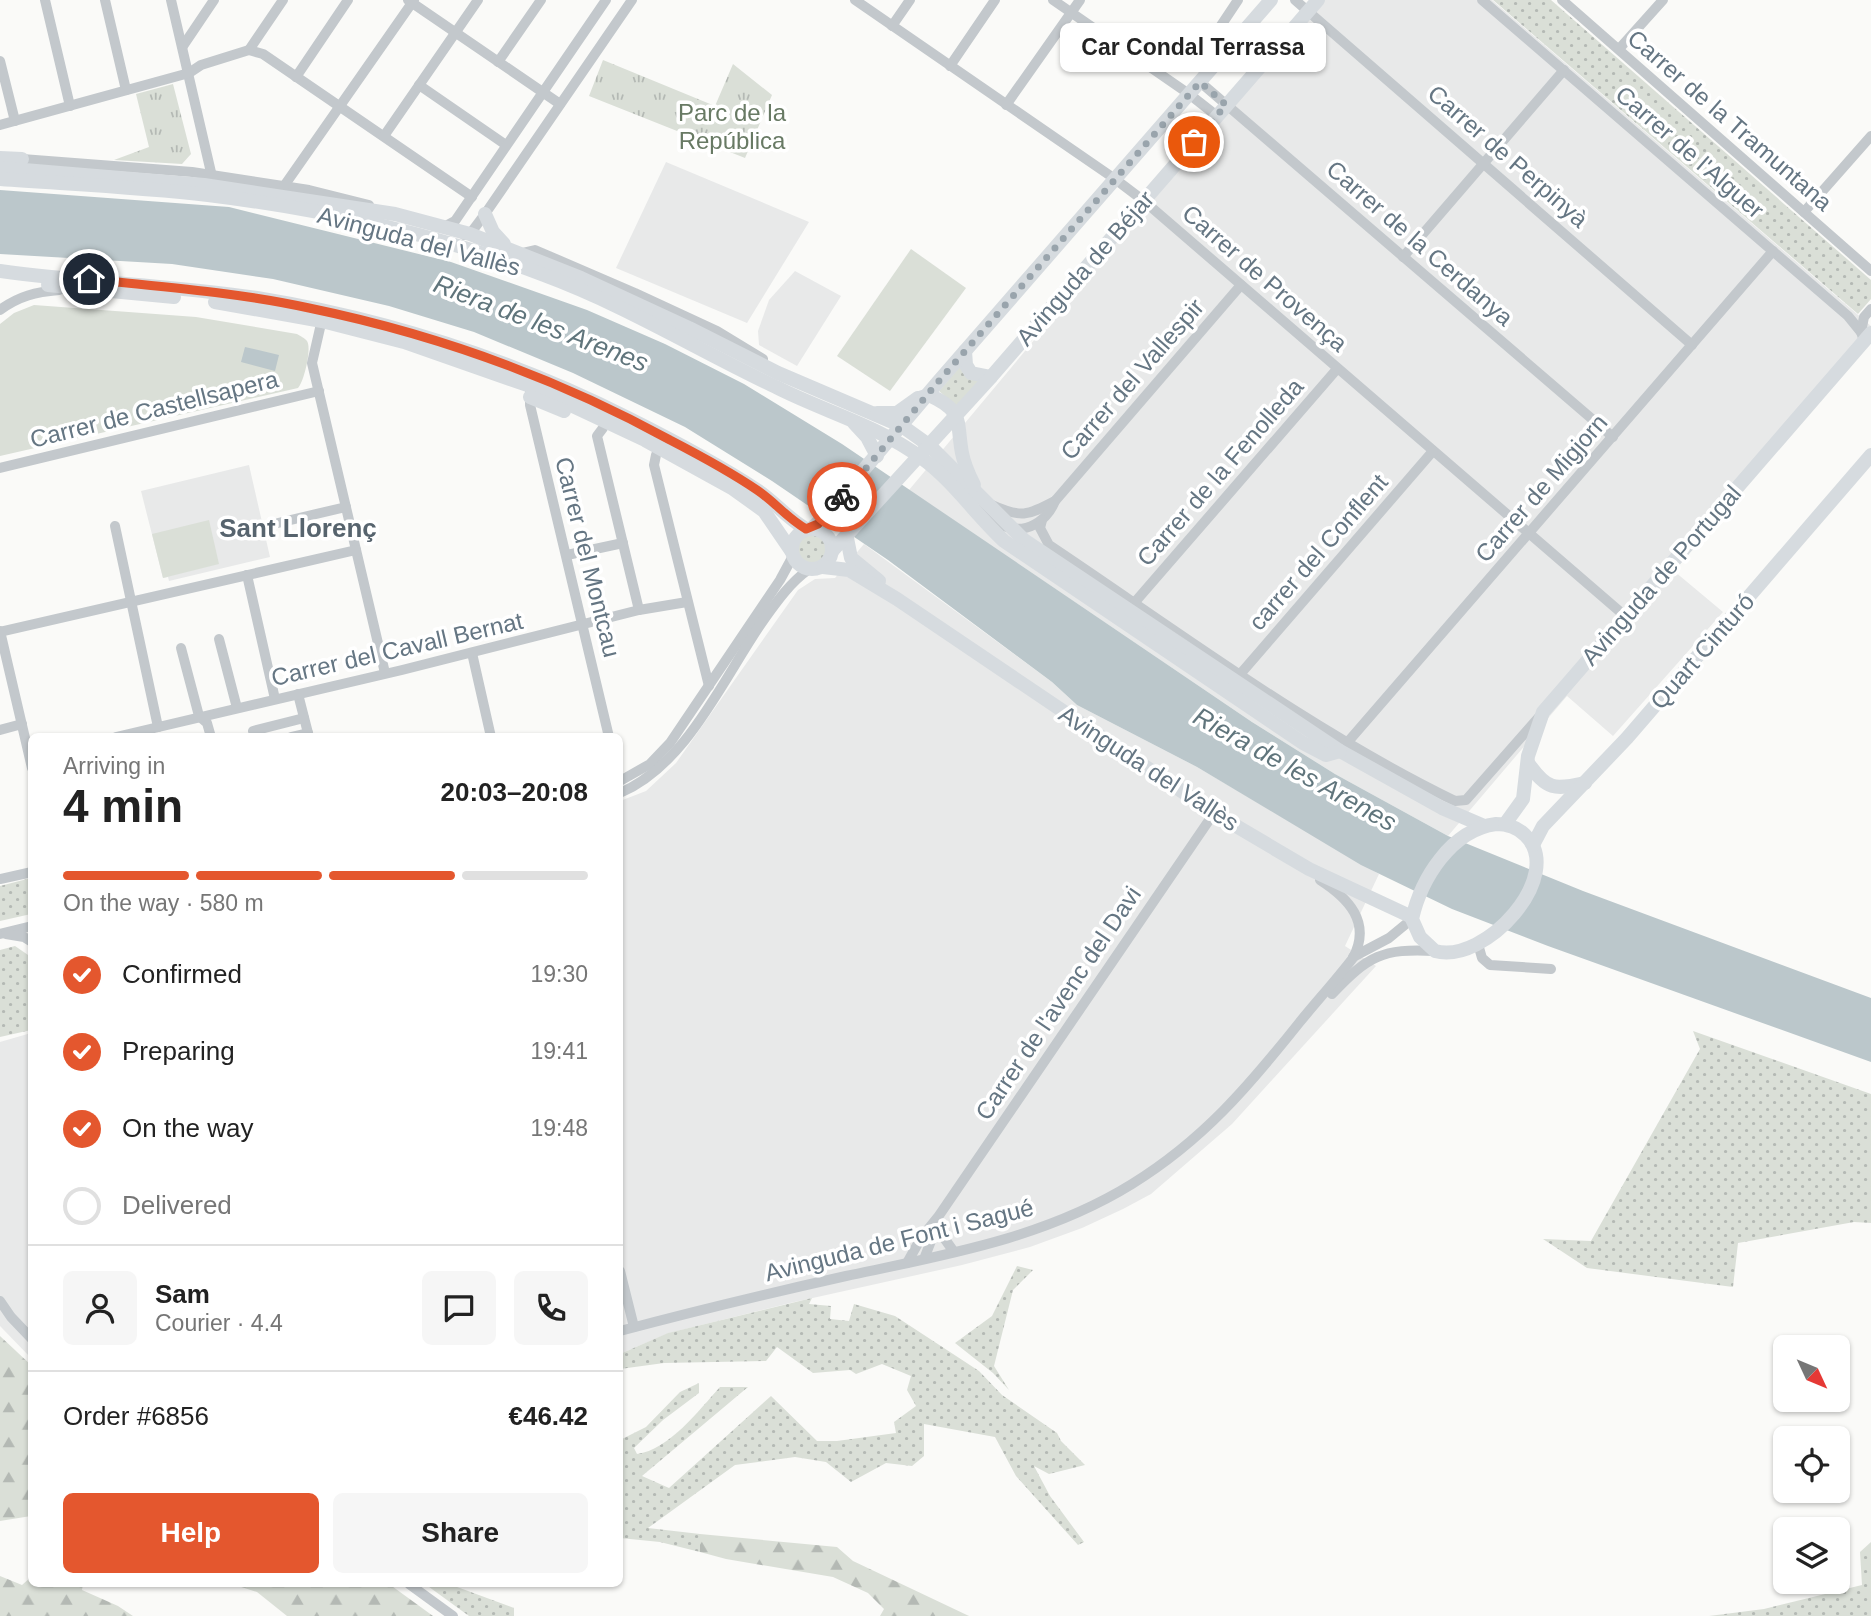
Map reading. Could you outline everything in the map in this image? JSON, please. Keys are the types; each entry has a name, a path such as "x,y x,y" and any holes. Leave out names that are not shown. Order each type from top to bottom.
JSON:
{"main road":[{"name":"Avinguda de Béjar","path":"922,398 1271,0"},
{"name":"Avinguda de Béjar","path":"958,421 970,400 1318,0"},
{"name":"Avinguda del Vallès","path":"1,168 22,159"},
{"name":"Avinguda del Vallès","path":"1,168 214,186 395,214 470,234 522,253 689,328 778,373 902,426 977,499 982,520 1004,541 1282,729 1326,755 1344,747"},
{"name":"Avinguda del Vallès","path":"214,186 303,210 437,240 545,275 686,340 776,388 925,451 941,475 1013,526 1024,540 1431,802 1483,826"},
{"name":"Avinguda del Vallès","path":"485,215 493,232 508,247"},
{"path":"0,271 205,291 443,344 557,385 627,417 759,492 784,515 826,534 833,552"},
{"path":"0,280 207,300 323,316 404,342 530,391 663,449 732,488 764,511 799,565 816,568 848,537 925,451 958,421"},
{"name":"Avinguda de Portugal","path":"1543,712 1865,335"},
{"path":"965,351 966,365 971,373 990,377"},
{"path":"530,391 656,455 752,509 764,511"},
{"path":"793,554 794,540 813,526 877,456 922,398"},
{"path":"871,413 897,413 922,398 941,401 958,421 962,453 977,499"},
{"name":"Avinguda del Vallès","path":"849,419 867,437 877,456"},
{"name":"Quart Cinturó","path":"1533,845 1540,829 1627,738 1871,456"},
{"path":"901,477 918,472 941,475"},
{"path":"848,537 851,558"},
{"name":"Avinguda del Vallès","path":"833,552 851,558 897,599"},
{"name":"Avinguda del Vallès","path":"816,568 849,570 897,599 1213,813 1309,869 1412,915"},
{"path":"1505,824 1521,805 1532,743 1543,712"},
{"path":"1528,763 1537,777 1549,786 1562,788 1586,783"},
{"path":"1505,824 1522,832 1533,845 1535,871 1529,892 1510,920 1478,944 1458,952 1435,951 1420,937 1412,915 1430,872 1445,854 1469,834 1483,826 1505,824"}],"street":[{"path":"45,0 70,106"},
{"path":"105,0 126,90"},
{"path":"171,0 214,186"},
{"path":"183,47 214,0"},
{"path":"249,50 283,0"},
{"path":"296,77 348,0"},
{"path":"384,136 478,0"},
{"path":"498,62 541,0"},
{"path":"444,227 455,221 606,0"},
{"path":"437,240 470,234 632,0"},
{"name":"Carrer de Provença","path":"855,0 1115,178 1144,201 1625,616"},
{"path":"892,26 910,0"},
{"path":"950,66 995,0"},
{"path":"1053,0 1189,94 1222,110"},
{"path":"1006,105 1080,0"},
{"path":"1210,69 1218,30 1238,0"},
{"name":"Carrer de Perpinyà","path":"1295,0 1692,345"},
{"name":"Carrer de l'Alguer","path":"1482,0 1848,316 1865,335"},
{"name":"Carrer de la Tramuntana","path":"1562,0 1871,271"},
{"path":"1619,49 1663,0"},
{"path":"284,186 411,1 560,104"},
{"path":"0,125 189,73 201,65 249,50 263,54 472,197"},
{"path":"0,61 15,121"},
{"path":"1403,257 1564,70"},
{"name":"Carrer de la Cerdanya","path":"1200,82 1222,110 1403,257 1613,437"},
{"path":"419,85 506,145"},
{"path":"1804,212 1871,136"},
{"name":"Avinguda del Vallès","path":"22,159 214,186 284,186 359,202 395,214"},
{"name":"Carrer de Migjorn","path":"1344,747 1773,251"},
{"name":"Carrer del Vallespir","path":"1042,520 1051,511 1055,501 1241,285"},
{"path":"0,310 35,292 75,289"},
{"name":"Avinguda de Portugal","path":"1865,335 1864,317 1871,309"},
{"path":"323,316 312,363 334,472 346,507 385,673"},
{"name":"Carrer de la Fenolleda","path":"1135,602 1337,369"},
{"name":"Carrer de Castellsapera","path":"0,468 319,391"},
{"name":"Carrer del Montcau","path":"530,391 553,505 608,733"},
{"path":"603,428 597,436 639,610"},
{"name":"carrer del Conflent","path":"1237,678 1433,451"},
{"path":"656,455 654,465 709,686"},
{"path":"977,499 1014,515 1032,512 1055,501"},
{"path":"278,523 346,507"},
{"path":"1013,526 1033,526 1042,520"},
{"path":"1042,520 1041,535 1049,545"},
{"path":"115,526 158,727"},
{"name":"Avinguda del Vallès","path":"1013,526 1049,545 1135,602 1237,678"},
{"path":"567,555 624,543"},
{"path":"28,749 0,632 356,550"},
{"path":"623,779 661,755 780,580 793,554"},
{"path":"623,791 653,775 679,748 778,599 816,568"},
{"path":"247,575 275,699"},
{"name":"Carrer del Cavall Bernat","path":"133,733 472,653 639,610 687,602"},
{"path":"219,639 236,708"},
{"path":"181,648 199,716 207,723 210,733"},
{"path":"472,653 490,733"},
{"name":"Avinguda del Vallès","path":"1178,658 1221,682 1237,678"},
{"name":"Avinguda del Vallès","path":"1237,678 1236,692 1275,720 1282,729"},
{"path":"299,694 308,733"},
{"name":"Avinguda de Portugal","path":"1455,801 1466,800 1543,712"},
{"path":"253,731 304,718"},
{"path":"0,730 22,724"},
{"name":"Avinguda del Vallès","path":"1344,747 1455,801"},
{"name":"Carrer de l'avenc del Davi","path":"924,1259 938,1221 1213,813"},
{"path":"1309,869 1318,880 1345,897 1356,913 1359,934 1353,957"},
{"path":"0,879 28,873"},
{"path":"1353,957 1389,938 1412,915"},
{"path":"2,934 28,927"},
{"path":"2,934 28,940"},
{"path":"1478,944 1482,958 1490,965 1551,969"},
{"path":"1282,1047 1355,971 1368,961 1393,951 1435,951"},
{"name":"Avinguda de Font i Sagué","path":"623,1330 744,1299 1005,1240 1063,1220 1132,1184 1212,1123 1282,1047 1353,957"},
{"path":"938,1221 942,1235 954,1252"},
{"name":"Carrer de l'avenc del Davi","path":"907,1263 921,1238 938,1221"},
{"path":"623,1283 634,1327"},
{"path":"0,1301 10,1317 28,1335"},
{"path":"413,1587 453,1616"}],"shaded area":[{"path":"1318,0 1492,0 1871,326 1871,341 1674,571 1723,612 1613,736 1567,696 1448,836 1335,774 1252,722 909,490"},
{"path":"666,162 809,222 747,323 616,268"},
{"path":"795,271 841,296 797,366 759,345 758,331 769,300"},
{"path":"249,465 270,557 169,581 168,577 163,578 141,491"},
{"path":"864,544 1052,682 1077,705 1197,767 1379,874 1345,946 1376,966 1232,1124 1151,1194 1123,1209 1030,1247 669,1333 623,1353 623,800 646,791 676,763 798,590 815,579 835,578"},
{"path":"28,1034 28,1355 0,1326 0,1042"}],"green space":[{"path":"1493,0 1551,0 1871,280 1871,299 1858,314"},
{"name":"Parc de la República","path":"603,60 715,106 733,64 772,95 745,158 589,96"},
{"path":"173,84 191,154 182,164 114,160 149,147 136,94"},
{"path":"911,249 966,288 890,391 837,356"},
{"path":"34,305 196,317 297,334 306,340 308,345 307,365 298,388 0,456 0,324 14,313"},
{"path":"962,364 980,381 957,407 939,391"},
{"path":"209,520 219,564 163,578 152,534"},
{"path":"812,534 822,539 827,549 822,559 812,564 802,559 797,549 802,539"},
{"path":"28,879 28,915 0,921 0,886"},
{"path":"15,946 28,955 28,1031 0,1037 0,950"},
{"path":"1693,1031 1871,1094 1871,1223 1854,1222 1738,1243 1733,1287 1587,1268 1543,1239 1591,1241 1700,1049"},
{"path":"1017,1266 1033,1270 1013,1290 994,1366 1009,1390 993,1373 955,1343 992,1316"},
{"path":"812,1298 809,1304 831,1306 830,1319 849,1321 854,1304 895,1316 979,1371 1002,1395 1057,1433 1061,1441 1085,1465 1049,1474 1034,1466 1050,1496 1084,1542 1078,1545 1016,1476 995,1437 924,1424 924,1456 912,1466 886,1463 851,1482 826,1462 795,1457 735,1465 648,1528 700,1534 700,1552 660,1542 623,1538 623,1438 646,1427 680,1392 699,1383 699,1393 663,1420 634,1448 637,1454 649,1451 672,1437 720,1387 748,1387 642,1476 669,1488 771,1396 817,1441 896,1433 894,1422 916,1406 907,1390 911,1376 882,1364 856,1374 850,1370 813,1373 777,1347 766,1361 664,1363 623,1369 623,1353 668,1333"},
{"path":"0,1336 28,1362 28,1516 0,1521"},
{"path":"700,1534 837,1547 853,1561 969,1616 880,1616 884,1609 868,1593 833,1577 700,1552"},
{"path":"1871,1542 1871,1616 1709,1616 1764,1609 1825,1594 1850,1594 1850,1588 1862,1585 1860,1552"},
{"path":"0,1576 22,1585 28,1580 28,1587 82,1587 82,1590 133,1616 0,1616"},
{"path":"241,1587 393,1587 433,1616 287,1616 257,1592"},
{"path":"429,1587 457,1587 514,1608 514,1616 469,1616"}],"water":[{"name":"Riera de les Arenes","path":"0,190 229,207 451,262 587,310 665,344 744,384 842,444 1252,722 1335,774 1448,836 1583,891 1871,998 1871,1062 1452,909 1361,865 1197,767 1077,705 1052,682 888,560 772,481 685,427 573,373 474,332 389,306 273,279 172,264 0,254"},
{"path":"245,347 279,355 275,371 241,362"}],"way so far":[{"path":"842,497 938,382 1200,82 1226,105 1194,142"}],"place":[{"name":"Car Condal Terrassa","path":"1194,142"}],"district":[{"name":"Sant Llorenç","path":"298,528"}],"route":[{"path":"89,279 205,291 311,308 400,331 497,361 557,385 669,439 759,492 790,520 806,529 818,524 842,497"}]}
